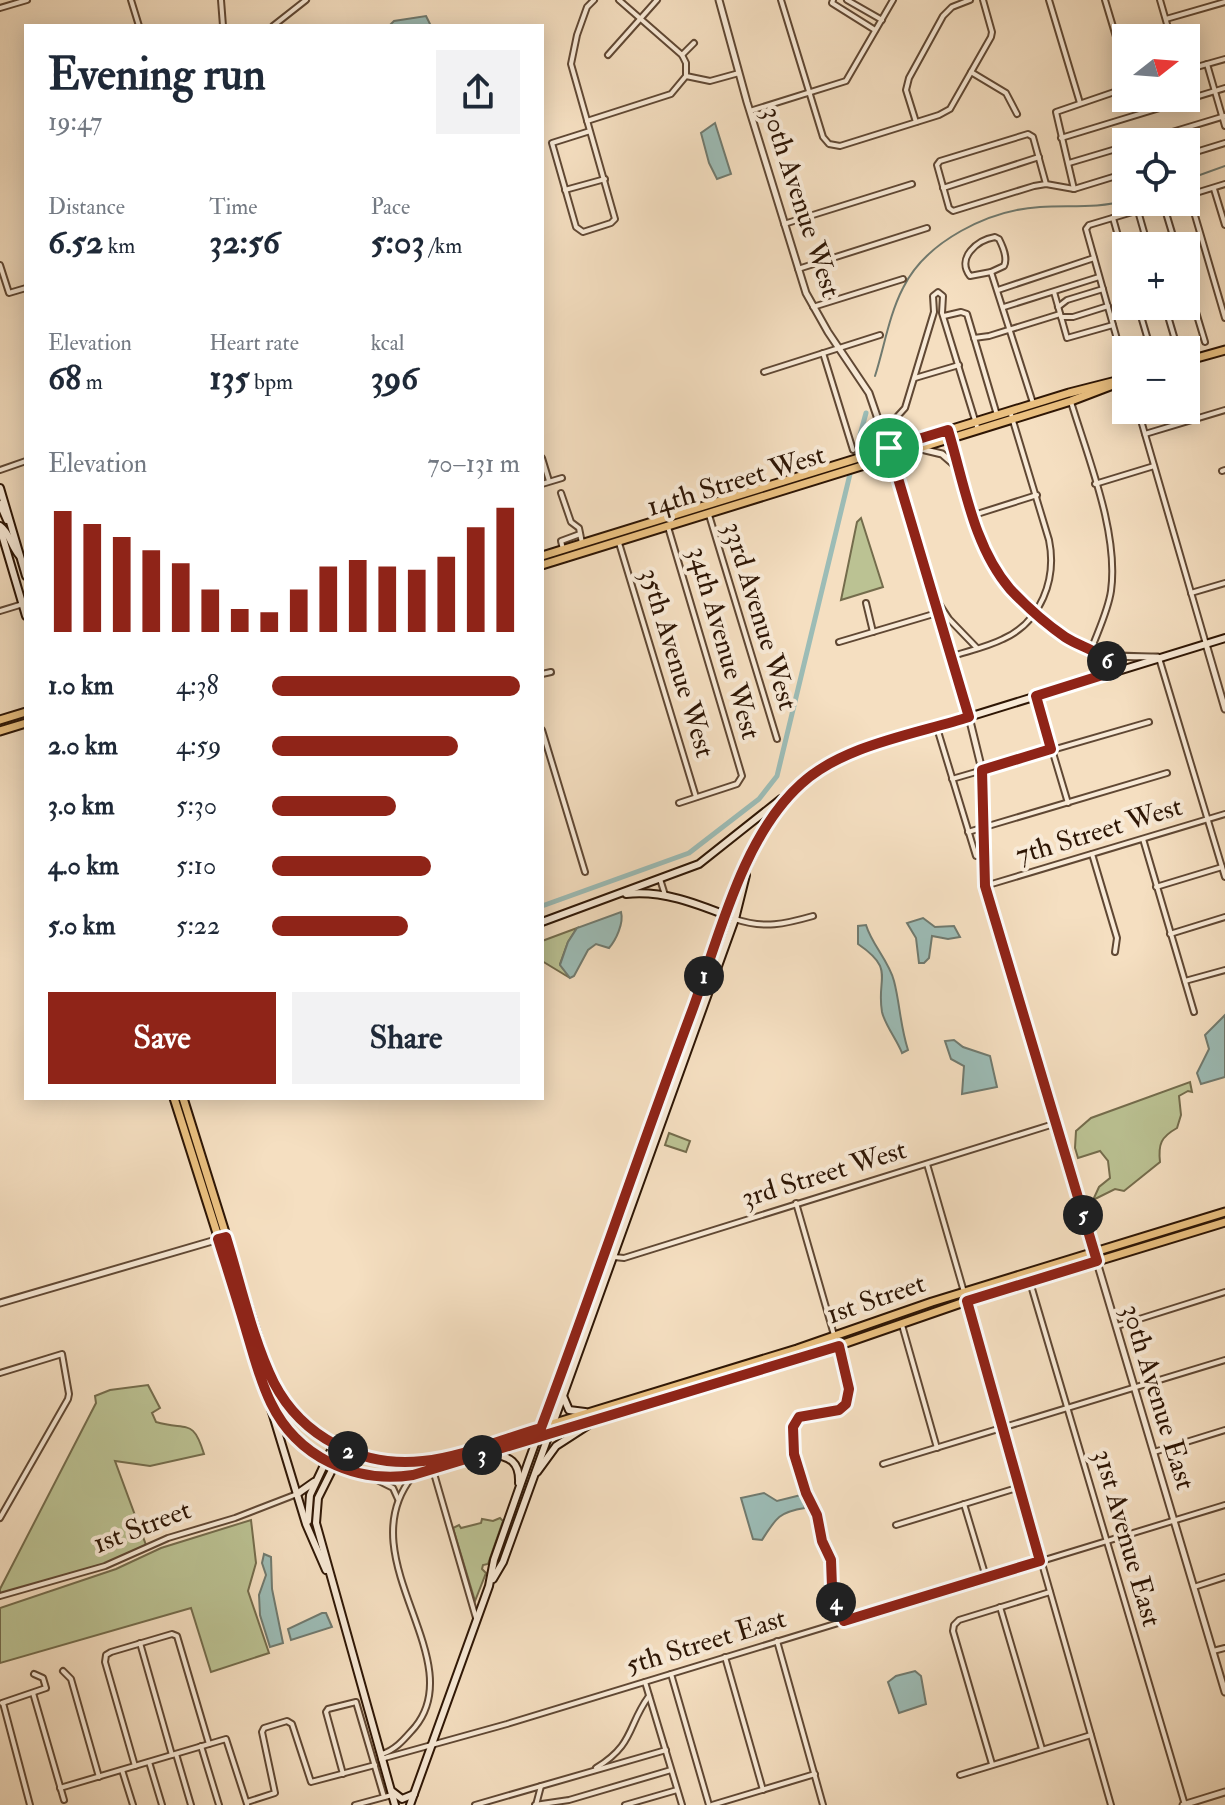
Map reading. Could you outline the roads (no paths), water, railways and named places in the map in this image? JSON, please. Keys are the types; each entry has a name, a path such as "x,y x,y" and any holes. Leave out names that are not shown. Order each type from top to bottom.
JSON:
{"main road":[{"path":"1200,357 1225,350"},
{"name":"14th Street West","path":"544,564 707,509 1070,397 1112,380"},
{"name":"14th Street West","path":"977,426 997,415 1012,415 1033,403 1070,397"},
{"name":"14th Street West","path":"890,453 916,449 949,434"},
{"path":"0,488 24,568"},
{"path":"0,504 12,526"},
{"name":"14th Street West","path":"544,555 581,539 667,522"},
{"path":"0,527 6,531 21,557"},
{"path":"0,527 24,608"},
{"path":"544,921 687,870 710,857 813,774 843,757 1225,638"},
{"path":"0,720 24,713"},
{"path":"0,731 24,724"},
{"path":"489,1586 503,1562 603,1256 726,915 770,819 798,786"},
{"path":"551,1425 735,919 749,862"},
{"path":"613,897 640,893 665,895 735,919"},
{"path":"179,1100 297,1494 330,1579"},
{"name":"1st Street","path":"544,1431 835,1337 963,1292 1224,1216"},
{"name":"1st Street","path":"433,1470 537,1438 551,1425 839,1346 967,1301 1162,1241 1224,1216"},
{"path":"222,1238 276,1385 300,1418 334,1444 386,1461 431,1460 544,1431"},
{"path":"901,1323 903,1318 951,1301 963,1292"},
{"path":"839,1346 841,1340 879,1326 893,1316"},
{"path":"767,1368 780,1359 829,1344 835,1337"},
{"path":"266,1392 292,1434 335,1466 368,1475 391,1477 433,1470"},
{"path":"563,1395 567,1408 573,1412 602,1413"},
{"path":"531,1482 556,1446 602,1413"},
{"path":"410,1805 489,1586 494,1560 537,1438"},
{"path":"310,1532 308,1503 334,1444"},
{"path":"343,1448 320,1494 315,1513 330,1579 395,1805"},
{"path":"487,1454 505,1456 515,1463 519,1476 517,1494"},
{"path":"297,1494 317,1480"},
{"path":"391,1792 402,1799 414,1794"}],"street":[{"path":"0,8 27,0"},
{"path":"131,0 138,24"},
{"path":"221,0 223,24"},
{"path":"276,24 306,0"},
{"path":"590,131 552,143 578,230 585,232 613,222 614,213 571,64 587,7 594,0"},
{"path":"587,121 671,94 686,76 686,63 682,55 619,0"},
{"path":"608,55 657,0"},
{"name":"30th Avenue West","path":"719,0 798,269 813,307 869,393 890,453 982,770 985,886 1094,1252"},
{"path":"781,0 823,137 829,144 840,146 950,109 992,32 983,0"},
{"path":"833,0 832,3 876,31"},
{"path":"847,0 882,20"},
{"path":"750,111 839,84 850,77 893,0"},
{"path":"916,122 906,90 909,78 943,16 952,7 970,0"},
{"path":"1049,0 1080,103"},
{"path":"1105,0 1112,24"},
{"path":"1160,0 1167,24"},
{"path":"1166,19 1225,2"},
{"path":"682,55 694,43"},
{"path":"1200,66 1225,59"},
{"path":"1207,64 1225,126"},
{"path":"971,72 1006,93 1017,114"},
{"path":"686,76 710,81 739,73"},
{"path":"1061,138 1225,88"},
{"path":"1074,189 1056,112 1112,93"},
{"path":"1187,128 1224,117"},
{"path":"1046,184 1031,134 938,163 952,211 1046,184 1074,189 1112,177"},
{"path":"1200,151 1225,143"},
{"path":"1069,163 1112,150"},
{"path":"943,188 1039,157"},
{"path":"565,190 605,179"},
{"path":"784,224 912,184"},
{"path":"1200,192 1225,184"},
{"path":"1214,188 1225,225"},
{"path":"1116,336 1086,232 1088,227 1120,216"},
{"path":"1193,216 1225,318"},
{"path":"1113,218 1117,232"},
{"path":"798,269 927,228"},
{"path":"995,237 1000,241 1006,262 1003,267 991,272 970,276 965,270 964,260 983,240 995,237"},
{"path":"998,290 1094,258"},
{"path":"0,265 9,293 24,289"},
{"path":"991,272 1033,403"},
{"path":"1004,307 1099,277"},
{"path":"813,307 903,279"},
{"path":"1058,307 1060,303 1103,289"},
{"path":"895,419 905,408 935,309 933,296 938,292 943,296 942,309 977,426"},
{"path":"1054,292 1067,338 1113,325"},
{"path":"974,338 1060,316 1073,317 1108,306"},
{"path":"935,309 942,309"},
{"path":"944,316 965,312 997,415"},
{"path":"1198,320 1205,342"},
{"path":"764,372 880,335"},
{"path":"823,353 853,450"},
{"path":"914,378 959,365"},
{"path":"1070,397 1111,541 1112,577 1108,607 1094,651"},
{"path":"1145,434 1225,410"},
{"path":"950,657 1016,632 1035,613 1048,584 1052,561 1049,540 1012,415"},
{"path":"1142,424 1225,709"},
{"path":"949,434 974,515 995,567 1009,588 1065,637 1108,661 1115,672"},
{"path":"916,449 942,454 961,472"},
{"path":"0,470 24,462"},
{"path":"544,465 549,481"},
{"path":"1095,484 1154,466"},
{"path":"544,483 562,478"},
{"path":"561,493 571,522 579,528 581,539"},
{"path":"974,515 1037,495"},
{"name":"33rd Avenue West","path":"707,509 777,739"},
{"name":"34th Avenue West","path":"667,522 742,776 741,781 696,797"},
{"name":"35th Avenue West","path":"619,541 696,797"},
{"path":"1191,593 1225,583"},
{"name":"30th Avenue West","path":"929,587 949,619 977,648"},
{"path":"866,603 873,632"},
{"path":"0,611 23,604"},
{"path":"839,642 937,613"},
{"path":"1094,651 1111,655 1161,657 1225,877"},
{"path":"1111,655 1115,672"},
{"path":"544,674 551,672"},
{"path":"1036,696 1068,803"},
{"path":"952,779 1149,722"},
{"path":"937,727 976,856"},
{"path":"544,737 585,872"},
{"path":"968,832 1167,773"},
{"path":"679,803 696,797"},
{"name":"7th Street West","path":"985,886 1225,814"},
{"path":"1143,839 1194,1012"},
{"path":"1092,854 1117,938 1115,952"},
{"path":"1156,887 1222,867"},
{"path":"660,879 665,895"},
{"path":"735,919 775,926 813,916"},
{"path":"1170,934 1225,917"},
{"path":"1184,982 1225,970"},
{"path":"692,1010 700,1013"},
{"name":"3rd Street West","path":"612,1259 624,1258 1057,1123"},
{"path":"927,1164 963,1292"},
{"path":"796,1203 835,1337"},
{"path":"0,1303 222,1238"},
{"name":"30th Avenue East","path":"1094,1252 1225,1692"},
{"path":"603,1256 612,1259"},
{"name":"31st Avenue East","path":"1030,1282 1184,1805"},
{"path":"1116,1326 1225,1292"},
{"path":"967,1301 1111,1805"},
{"path":"901,1323 937,1449"},
{"path":"839,1346 849,1389 846,1404 839,1410 799,1417 794,1422 793,1434 794,1454 832,1564 832,1587 842,1622"},
{"path":"0,1373 62,1354 69,1394 0,1518"},
{"path":"883,1464 1225,1360"},
{"path":"1154,1452 1225,1430"},
{"path":"433,1470 477,1620"},
{"path":"368,1475 393,1488 398,1502"},
{"path":"381,1756 400,1743 426,1711 430,1680 427,1659 392,1540 392,1520 413,1475"},
{"path":"896,1525 1020,1487"},
{"name":"1st Street","path":"0,1596 117,1562 168,1538 235,1518 297,1494"},
{"path":"964,1504 986,1577"},
{"name":"5th Street East","path":"381,1756 432,1746 1225,1505"},
{"path":"1194,1587 1225,1577"},
{"path":"992,1764 953,1631 954,1625 959,1620 1050,1592"},
{"path":"1000,1607 1042,1749"},
{"path":"135,1766 105,1658 111,1652 140,1643 172,1634 178,1637 209,1744"},
{"path":"777,1641 823,1805"},
{"path":"140,1643 191,1805"},
{"path":"1213,1651 1225,1648"},
{"path":"725,1657 763,1790"},
{"path":"63,1671 71,1679 99,1777"},
{"path":"30,1805 1,1703 46,1688 43,1678 34,1674"},
{"path":"671,1674 710,1805 815,1774"},
{"path":"645,1682 682,1805"},
{"path":"33,1693 64,1800"},
{"path":"591,1771 610,1759 626,1741 649,1696"},
{"path":"343,1774 326,1711 357,1702 384,1797"},
{"path":"60,1788 226,1739 247,1804 275,1793 263,1730 289,1721 311,1782 375,1765"},
{"path":"960,1775 1091,1735"},
{"path":"400,1743 406,1753"},
{"path":"201,1746 219,1805"},
{"path":"475,1805 666,1750"},
{"path":"149,1762 162,1805"},
{"path":"122,1770 133,1805"},
{"path":"535,1805 569,1800 671,1770"},
{"path":"535,1805 539,1800 538,1790 543,1785"},
{"path":"625,1805 677,1790"},
{"path":"356,1805 391,1792"},
{"path":"1184,1805 1225,1792"}],"water":[{"path":"426,16 430,24 391,24"},
{"path":"715,123 731,174 717,179 701,133"},
{"path":"621,912 620,926 612,945 609,948 596,944 588,950 570,978 560,965 577,928"},
{"path":"923,918 935,927 954,926 960,937 948,939 932,936 929,958 919,963 916,938 907,923"},
{"path":"866,925 894,981 908,1050 902,1053 882,1012 881,968 870,953 858,944 858,926"},
{"path":"1225,1015 1225,1077 1201,1084 1197,1073 1209,1049 1205,1035"},
{"path":"954,1040 963,1047 990,1056 997,1087 962,1094 964,1066 951,1059 945,1041"},
{"path":"764,1493 777,1501 801,1495 805,1508 784,1514 762,1540 753,1539 741,1498"},
{"path":"264,1554 271,1557 272,1589 283,1643 270,1647 260,1615 259,1595 266,1575 262,1563"},
{"path":"326,1613 332,1627 291,1640 288,1629"},
{"path":"915,1671 921,1676 926,1704 899,1713 888,1682 896,1676"}],"waterway":[{"path":"1200,175 1225,166"},
{"path":"875,376 890,320 903,288 913,271 943,243 980,222 1020,209 1112,203"},
{"path":"860,435 866,413"},
{"path":"544,905 689,853 759,799 777,776 850,474"}]}
